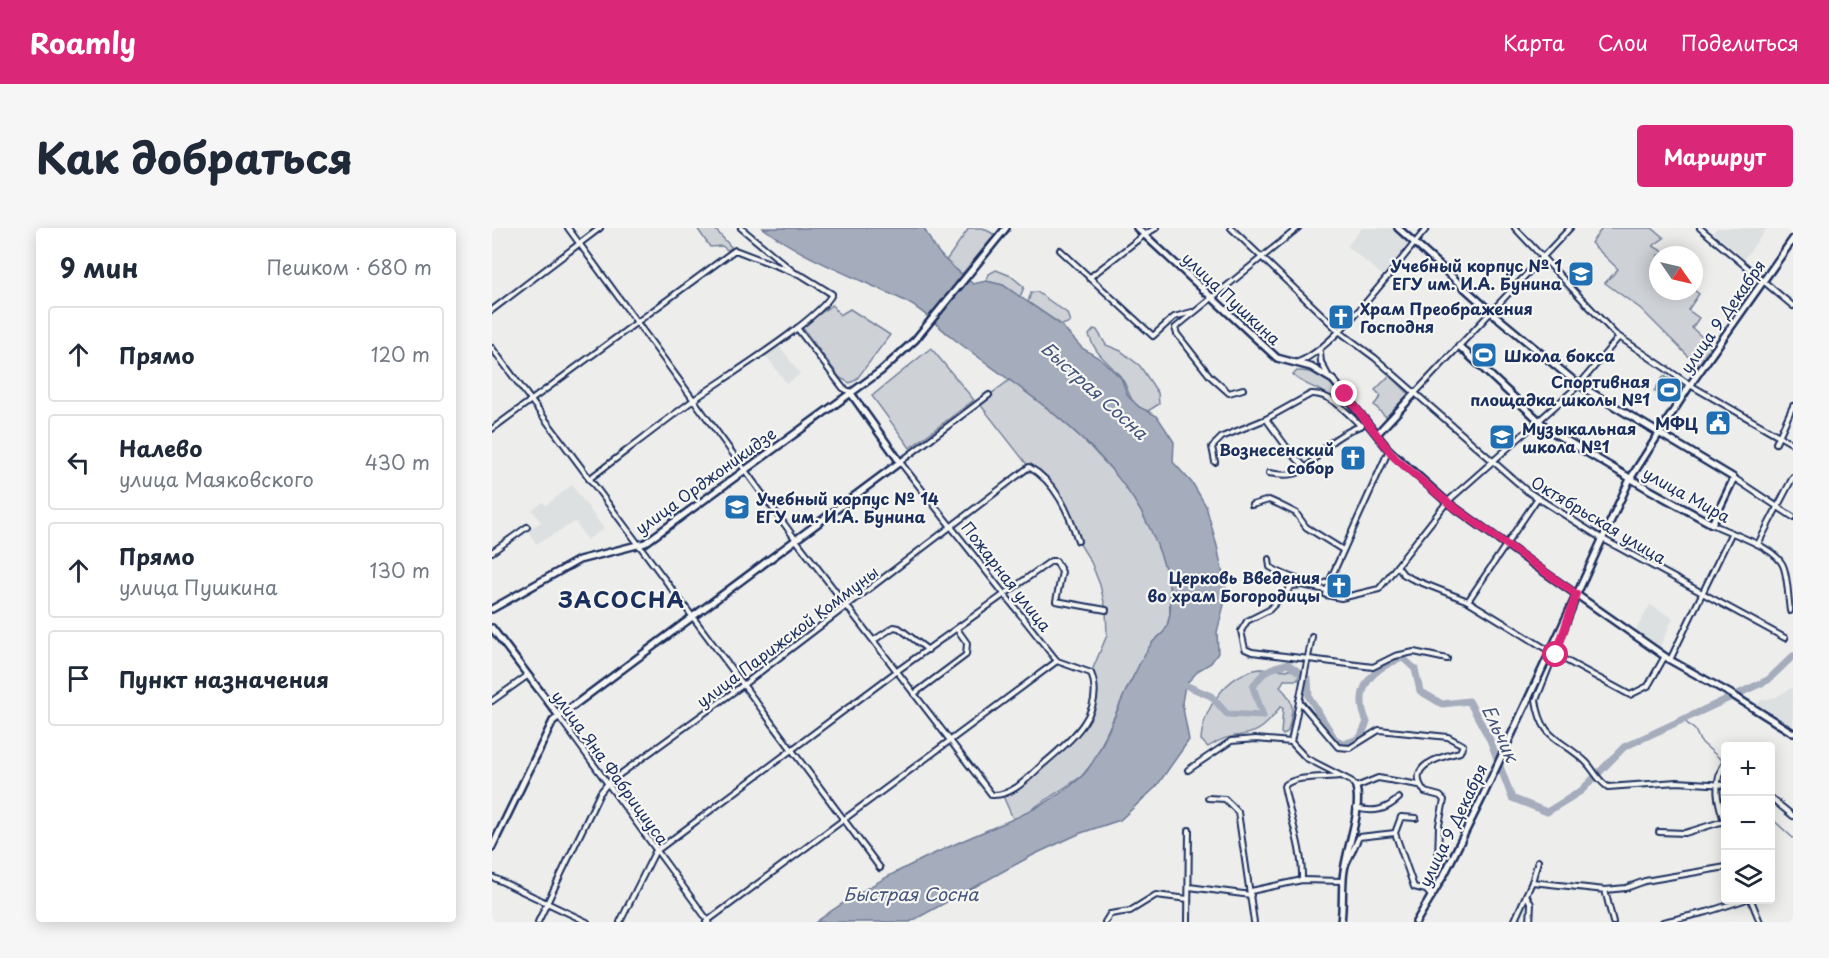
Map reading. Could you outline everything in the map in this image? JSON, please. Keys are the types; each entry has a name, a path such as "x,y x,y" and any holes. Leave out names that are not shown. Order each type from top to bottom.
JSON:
{"street":[{"path":"568,228 796,540 848,605 897,672 949,740 992,795 1003,796 1019,786 1077,735 1092,707 1095,681 1091,673 1057,662 949,740 708,921"},
{"path":"492,310 600,228"},
{"path":"741,228 796,273"},
{"name":"улица Орджоникидзе","path":"492,609 579,560 639,545 653,538 745,468 890,364 915,340 1006,228"},
{"name":"улица Пушкина","path":"1137,228 1276,358 1311,367 1329,376 1389,450 1447,502 1576,596 1668,658 1731,694 1743,704 1793,734"},
{"path":"1089,278 1156,228"},
{"name":"Октябрьская улица","path":"1231,228 1340,332 1375,358 1491,461 1538,499 1601,538 1785,638"},
{"path":"1243,388 1229,393 1210,376 1177,334 1175,328 1298,228"},
{"path":"1398,228 1491,312 1579,385 1659,431 1793,517"},
{"path":"1290,363 1305,360 1320,351 1340,332 1427,228"},
{"path":"1515,228 1620,337 1690,386 1793,444"},
{"path":"1377,434 1570,228"},
{"path":"1700,228 1793,306"},
{"name":"улица 9 Декабря","path":"1416,922 1432,897 1482,798 1630,479 1659,431 1793,239"},
{"path":"492,429 735,250 796,273 832,294 828,301 797,328 693,400 589,479"},
{"path":"1060,250 1153,336 1174,317 1192,312"},
{"path":"797,328 843,388 850,392"},
{"path":"1447,659 1414,652 1395,656 1373,667 1309,660 1252,652 1245,649 1241,631 1247,621 1269,610 1292,586 1302,585 1341,598 1379,589 1447,502 1536,420 1579,385 1620,337"},
{"name":"улица Мира","path":"1459,346 1536,420 1630,479 1731,534 1758,544 1780,559 1784,568 1790,611"},
{"path":"492,348 880,868"},
{"path":"1320,351 1321,362 1329,376"},
{"name":"Пожарная улица","path":"850,392 900,462 1057,662"},
{"path":"1215,462 1212,451 1215,442 1266,419 1311,394 1319,394 1333,401 1360,426"},
{"path":"492,847 553,720 990,395"},
{"path":"1776,443 1793,406"},
{"path":"1266,419 1291,453 1306,468"},
{"path":"1269,473 1291,476 1306,468 1329,444 1360,426 1369,424"},
{"path":"1326,592 1389,450"},
{"name":"улица Парижской Коммуны","path":"538,922 600,793 608,783 743,685 1029,467 1041,474 1070,513 1078,541"},
{"path":"1758,544 1793,477"},
{"path":"1712,524 1734,478"},
{"path":"1468,602 1538,499"},
{"path":"1252,505 1269,500 1286,507 1296,513 1306,527 1343,550"},
{"path":"492,552 527,527"},
{"path":"1397,566 1403,574 1412,579 1468,602 1556,655 1630,694 1648,686 1668,658 1731,534"},
{"path":"1269,559 1270,567 1287,575 1318,585 1326,584 1330,580"},
{"path":"620,922 655,852 1004,594 1056,561 1062,572 1056,601 1106,610"},
{"path":"1576,596 1573,612 1536,700 1538,717 1549,735 1577,754 1608,787 1677,782 1721,785"},
{"path":"874,640 894,627 899,628 928,650"},
{"name":"улица Яна Фабрициуса","path":"492,628 708,921"},
{"path":"914,694 966,654 967,643 957,629"},
{"path":"1291,742 1312,637"},
{"path":"492,701 527,676"},
{"path":"1299,701 1338,747 1350,748 1379,730 1448,736 1463,745 1460,752 1421,767 1419,785 1428,795 1440,796 1444,800 1439,825 1438,859 1426,890"},
{"path":"1188,770 1231,741 1256,739 1291,742 1306,758 1342,776 1356,786"},
{"path":"1721,767 1717,774 1716,785 1721,806"},
{"path":"1302,880 1302,855 1295,840 1284,786 1287,783 1302,780 1342,776"},
{"path":"1356,786 1378,778 1419,785"},
{"path":"1341,922 1345,896 1343,881 1355,808 1356,786"},
{"path":"1208,798 1225,799 1238,812 1254,922"},
{"path":"1355,808 1367,812 1381,810 1399,798"},
{"path":"1775,800 1793,816"},
{"path":"1416,818 1401,817 1395,833 1414,887 1426,890 1432,897"},
{"path":"1659,832 1685,833 1721,824"},
{"path":"1188,922 1189,830"},
{"path":"1345,868 1359,837 1395,833"},
{"path":"1514,922 1532,882 1538,861"},
{"path":"1532,882 1605,890 1626,888 1645,881 1721,868"},
{"path":"492,877 587,922"},
{"path":"1188,887 1251,893 1302,880 1343,881"},
{"path":"1605,890 1613,922"},
{"path":"1105,922 1110,914 1130,911 1156,895 1188,899"},
{"path":"1526,895 1532,904 1530,922"},
{"path":"1663,922 1732,904"},
{"path":"1753,904 1760,922"}],"shaded area":[{"path":"697,228 714,228 732,248 727,250 722,246 710,247"},
{"path":"969,228 983,228 995,235 962,274 945,262"},
{"path":"1362,228 1393,228 1411,244 1382,275 1347,246"},
{"path":"1599,228 1652,228 1664,238 1653,246 1649,246 1649,300 1695,300 1688,310 1699,318 1692,328 1711,345 1698,366 1641,309 1605,283 1618,269 1591,243 1601,230"},
{"path":"1717,228 1767,228 1744,259 1713,232"},
{"path":"996,270 1011,276 1024,287 1020,297 1003,285 986,281 989,274"},
{"path":"1037,292 1067,313 1070,322 1062,325 1028,302 1031,293"},
{"path":"832,305 840,315 850,309 890,335 856,380 850,383 840,378 802,327"},
{"path":"1094,329 1106,345 1121,351 1140,366 1158,393 1159,404 1148,411 1132,400 1124,381 1095,348 1089,335"},
{"path":"779,345 800,374 787,384 765,355"},
{"path":"931,348 974,400 910,448 872,396"},
{"path":"1297,371 1308,372 1326,379 1340,393 1357,418 1354,418 1327,394 1305,384 1293,375"},
{"path":"1390,375 1410,395 1389,417 1406,397 1386,417 1374,405 1381,396 1375,390"},
{"name":"Спортивная площадка школы №1","path":"1664,376 1684,388 1674,403 1654,391"},
{"path":"1011,379 1037,398 1083,439 1123,482 1151,526 1169,578 1170,614 1166,630 1153,642 1129,684 1094,761 1081,777 1014,821 1003,796 1076,735 1092,707 1095,696 1091,673 1107,635 1106,610 1100,585 1091,562 1078,541 1069,513 1041,474 1029,467 979,403"},
{"path":"572,485 604,529 587,540 575,522 536,544 528,530 541,522 532,510 543,502 546,505"},
{"path":"1650,605 1673,618 1659,650 1634,633"},
{"path":"1260,669 1293,670 1299,675 1298,680 1284,680 1280,687 1289,697 1292,707 1288,731 1283,735 1281,733 1283,708 1280,707 1261,728 1228,737 1208,747 1201,740 1203,728 1206,716 1219,694 1237,677"},
{"path":"1793,687 1793,728 1758,704 1761,700 1776,697"}],"water":[{"name":"Быстрая Сосна","path":"763,228 924,228 940,254 973,284 986,281 1003,285 1061,325 1082,348 1102,360 1121,378 1128,396 1139,407 1157,416 1174,442 1173,462 1193,484 1206,506 1227,593 1217,632 1218,653 1211,663 1199,670 1185,685 1182,703 1189,740 1156,787 1120,820 1081,833 1035,854 910,922 816,922 868,887 1039,806 1054,798 1081,777 1095,758 1143,657 1166,628 1171,603 1167,575 1147,522 1127,489 1076,433 914,306 815,260"}],"waterway":[{"name":"Ельчик","path":"1178,682 1211,696 1227,714 1263,716 1253,687 1267,671 1288,664 1308,679 1309,697 1335,739 1344,744 1360,738 1367,722 1362,699 1368,681 1382,668 1403,658 1415,669 1420,691 1442,704 1469,701 1490,740 1512,798 1547,812 1581,791 1624,747 1768,680 1793,656"},
{"path":"1682,719 1695,730 1700,741 1721,759"},
{"path":"1775,822 1793,838"}],"place":[{"name":"Учебный корпус № 1 ЕГУ им. И.А. Бунина","path":"1581,274"},
{"name":"Храм Преображения Господня","path":"1341,317"},
{"name":"Школа бокса","path":"1484,355"},
{"name":"Спортивная площадка школы №1","path":"1669,390"},
{"name":"МФЦ","path":"1718,423"},
{"name":"Музыкальная школа №1","path":"1502,437"},
{"name":"Вознесенский собор","path":"1353,458"},
{"name":"Учебный корпус № 14 ЕГУ им. И.А. Бунина","path":"737,507"},
{"name":"Церковь Введения во храм Богородицы","path":"1339,586"}],"district":[{"name":"ЗАСОСНА","path":"622,598"}],"route":[{"path":"1345,394 1395,458 1447,502 1576,594 1573,612 1556,655"}]}
